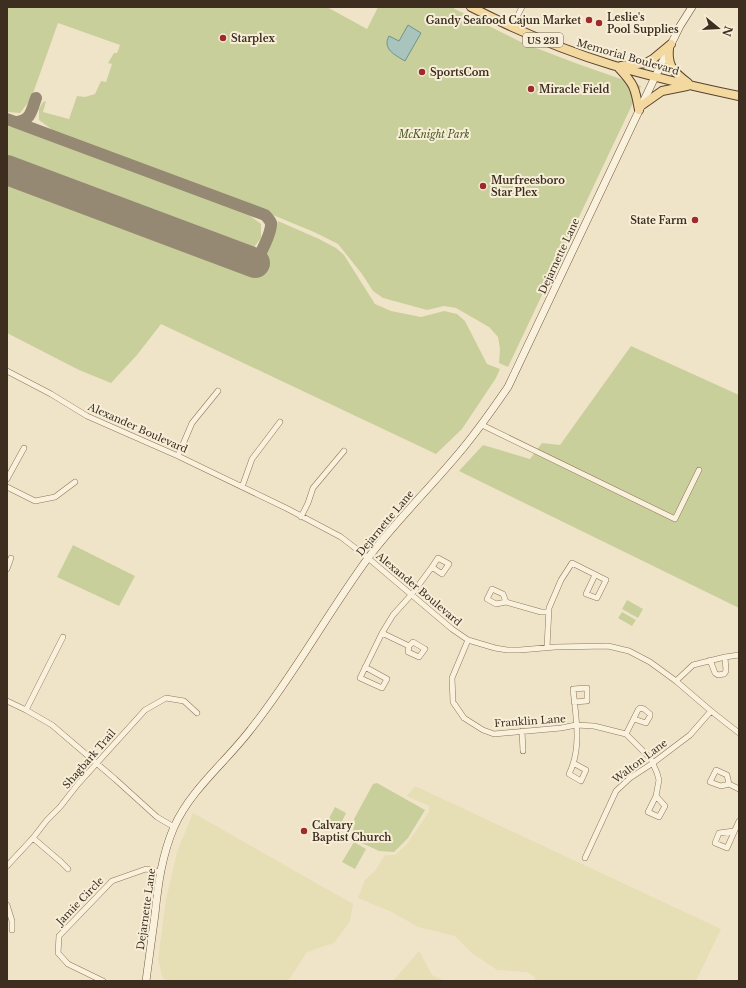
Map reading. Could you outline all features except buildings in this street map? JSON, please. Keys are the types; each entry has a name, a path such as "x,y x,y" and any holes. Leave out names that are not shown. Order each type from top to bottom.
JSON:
{"main road":[{"name":"Memorial Boulevard","path":"470,7 512,27 618,67 739,96"},
{"name":"Dejarnette Lane","path":"146,981 160,872 174,827 198,790 251,730 287,681 368,558 392,528 459,454 482,425 508,387 655,77 692,7"},
{"path":"618,67 649,61 670,47"},
{"path":"670,47 669,60 674,73 690,85"},
{"path":"618,67 632,83 640,108 662,91 690,85"}],"street":[{"path":"512,27 522,7"},
{"name":"Alexander Boulevard","path":"7,371 51,394 87,416 242,486 341,537 412,594 452,629 468,640 507,650 548,647 608,646 629,651 650,662 676,681 739,733"},
{"path":"178,456 192,423 218,391"},
{"path":"242,486 252,459 280,422"},
{"path":"482,425 675,519 699,470"},
{"path":"7,479 24,448"},
{"path":"301,516 308,503 313,488 344,451"},
{"path":"7,487 35,501 55,496 75,482"},
{"path":"7,569 11,558"},
{"path":"548,647 548,612 561,580 572,563 606,580 597,598 586,594 595,575"},
{"path":"365,667 386,679 382,688 360,678 365,667 382,633 393,615 412,594 432,567"},
{"path":"506,602 542,612 548,612"},
{"path":"382,633 409,646"},
{"path":"26,710 63,638"},
{"name":"Franklin Lane","path":"468,640 452,678 453,702 464,718 483,730 494,734 561,728 576,725 594,726 626,734"},
{"path":"676,681 693,665 710,660 739,655"},
{"path":"710,660 715,673 724,674 726,671 725,657"},
{"name":"Shagbark Trail","path":"7,866 145,710 166,698 184,701 197,713"},
{"path":"7,701 52,725 115,779 157,818 174,827"},
{"path":"574,702 577,747 574,764"},
{"name":"Walton Lane","path":"585,858 616,791 652,761 690,735 711,711"},
{"path":"634,719 626,734 652,761 659,780 656,796"},
{"path":"522,731 523,751"},
{"path":"729,784 739,789"},
{"path":"734,831 739,821"},
{"path":"33,838 68,869"},
{"name":"Jamie Circle","path":"103,981 68,964 58,953 59,936 112,881 146,869 160,872"},
{"path":"7,905 12,921 12,930"}],"shaded area":[{"path":"415,786 721,929 696,981 533,981 536,978 527,972 497,970 472,953 455,936 418,927 392,912 358,898 365,880 375,871 385,855 395,855 406,845 429,812 429,806 407,796"},
{"path":"193,813 353,904 350,921 334,943 307,952 288,981 166,981 162,976 158,960 166,900 177,852"},
{"path":"419,951 432,975 445,981 393,981"}],"green space":[{"name":"McKnight Park","path":"7,7 327,7 367,29 378,7 451,7 523,43 641,86 508,367 499,363 500,349 498,337 489,327 456,308 444,306 427,310 383,298 373,291 362,274 338,244 314,232 241,202 55,132 39,120 39,109 43,102 46,101 43,112 69,119 77,96 85,97 95,94 101,81 106,82 112,64 108,63 114,53 117,53 120,45 58,23 31,99 20,113 7,112"},
{"path":"7,126 18,127 244,211 261,224 261,238 252,250 7,159"},
{"path":"7,180 257,274 278,221 336,248 344,255 375,304 391,311 421,317 444,311 457,314 465,321 487,364 500,369 496,378 462,429 436,454 161,324 137,355 111,383 79,370 7,333"},
{"path":"631,346 739,395 739,608 459,471 483,445 530,459 542,443 560,445"},
{"path":"73,545 135,576 119,606 57,577"},
{"path":"627,600 643,609 638,618 622,609"},
{"path":"622,612 636,620 632,626 618,618"},
{"path":"377,783 425,810 408,838 394,852 379,851 351,838 355,823 354,819 373,784"},
{"path":"335,807 346,813 339,828 327,822"},
{"path":"354,842 366,849 355,869 342,862"}],"water":[{"path":"408,25 421,33 405,61 388,48 387,41 389,36 399,41"}],"taxiway":[{"path":"17,122 28,117 36,98"},
{"path":"7,119 265,215 271,222 270,232 255,263"}],"runway":[{"path":"7,170 255,263"}],"place":[{"name":"Gandy Seafood Cajun Market","path":"589,20"},
{"name":"Leslie's Pool Supplies","path":"599,23"},
{"name":"Starplex","path":"223,38"},
{"name":"SportsCom","path":"422,72"},
{"name":"Miracle Field","path":"531,89"},
{"name":"Murfreesboro Star Plex","path":"483,186"},
{"name":"State Farm","path":"695,220"},
{"name":"Calvary Baptist Church","path":"304,831"}]}
